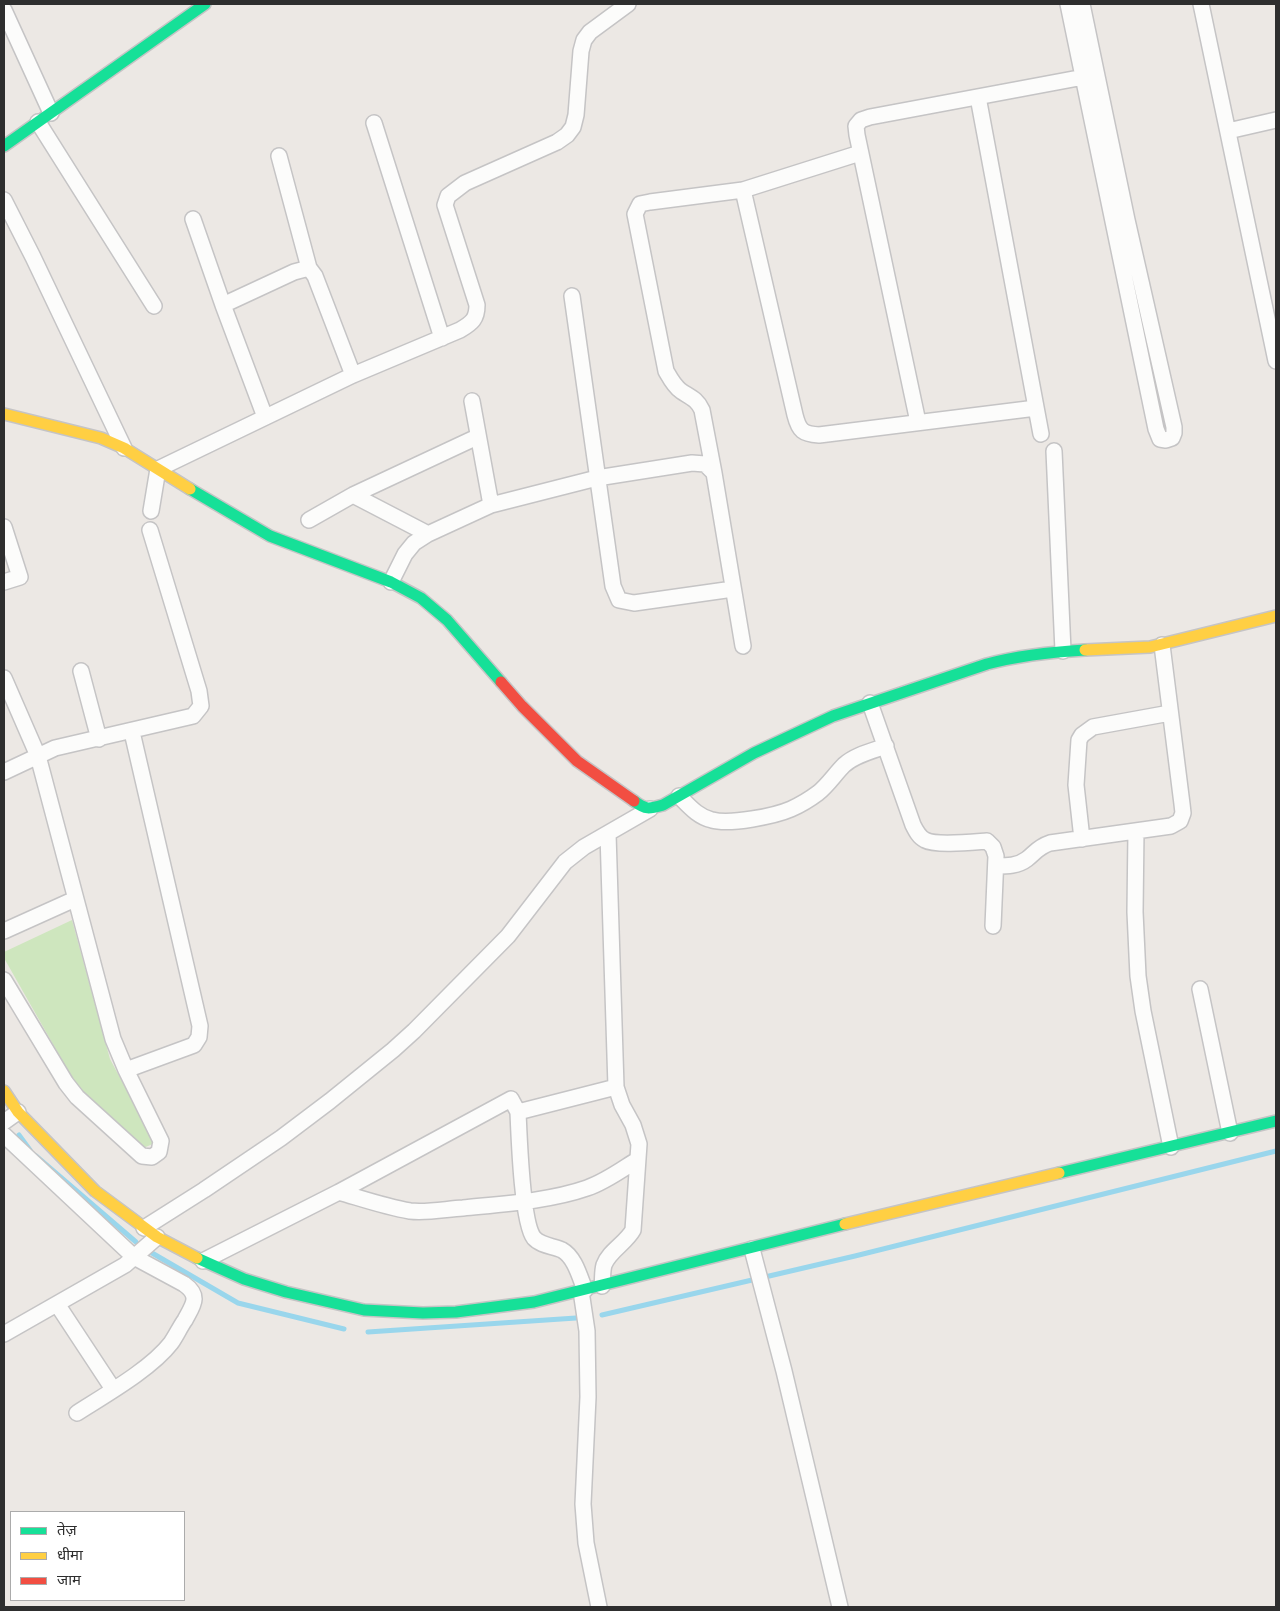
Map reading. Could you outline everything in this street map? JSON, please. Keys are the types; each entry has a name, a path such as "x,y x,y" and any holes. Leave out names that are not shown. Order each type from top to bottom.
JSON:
{"street":[{"path":"4,146 205,4"},
{"path":"158,469 353,375 471,324 477,314 477,304 445,205 448,196 466,183 557,142 567,135 573,127 576,115 581,51 584,40 590,32 628,4"},
{"path":"1068,4 1091,75 1174,427 1172,438 1166,440 1160,439 1156,429 1091,75 1082,4"},
{"path":"1201,4 1276,361"},
{"path":"4,10 51,113"},
{"path":"918,422 856,135 856,126 861,120 870,117 1091,75"},
{"path":"978,97 1041,434"},
{"path":"1228,131 1276,120"},
{"path":"38,122 154,306"},
{"path":"374,123 442,338"},
{"path":"743,646 702,410 699,402 680,390 671,381 666,371 635,214 640,204 743,190 860,152"},
{"path":"279,156 310,268 315,276 353,375"},
{"path":"743,190 798,427 807,434 819,435 1036,408"},
{"path":"4,200 124,448"},
{"path":"193,219 265,417"},
{"path":"223,305 294,272 310,268"},
{"path":"572,296 613,586 619,600 634,603 733,589"},
{"path":"472,401 491,505"},
{"path":"4,414 101,438 124,448 270,536 391,582 421,598 447,620 522,706 578,760 641,806 650,809"},
{"path":"309,520 353,495 478,437"},
{"path":"1054,450 1063,651"},
{"path":"391,582 405,554 414,543 428,534 491,505 597,478 692,463 705,464 714,473"},
{"path":"151,511 158,469"},
{"path":"353,495 428,534"},
{"path":"4,527 20,578 4,582"},
{"path":"4,772 56,748 132,732 193,716 201,706 199,691 150,530"},
{"path":"144,1228 274,1143 330,1101 392,1050 508,936 565,862 584,847 650,809 663,805 754,753 833,716 1013,657 1044,652 1162,645 1276,616"},
{"path":"996,866 1019,864 1041,846 1050,843 1171,826 1180,821 1183,813 1162,645"},
{"path":"81,671 98,739"},
{"path":"4,678 38,756 114,1039 126,1070 161,1141 160,1152 152,1157 142,1156 77,1096 66,1083 4,980"},
{"path":"870,703 913,825 919,836 927,842 987,842 993,847 996,856 994,926"},
{"path":"1082,838 1076,779 1079,740 1082,734 1093,727 1170,713"},
{"path":"126,1070 194,1045 199,1037 200,1026 132,732"},
{"path":"679,796 698,814 712,820 727,822 769,816 792,809 818,794 846,764 857,757 886,746"},
{"path":"1136,831 1135,912 1138,976 1171,1147"},
{"path":"602,1286 605,1263 630,1236 633,1230 636,1210 639,1144 633,1124 622,1105 616,1087 608,834"},
{"path":"4,931 75,898"},
{"path":"1200,989 1230,1133"},
{"path":"518,1112 616,1087"},
{"path":"4,1091 18,1112 94,1190 157,1237 203,1261 244,1279 364,1310 449,1313 534,1302 871,1218 1276,1122"},
{"path":"203,1261 340,1192 511,1099 518,1112 524,1202 534,1237 539,1242 568,1254 583,1290 588,1331 588,1397 583,1504 586,1543 599,1607"},
{"path":"4,1122 18,1112"},
{"path":"4,1135 134,1257 190,1288 194,1295 194,1304 171,1343 162,1353 144,1368 77,1413"},
{"path":"340,1192 390,1207 412,1211 524,1202 589,1188 613,1176 637,1160"},
{"path":"4,1334 108,1275 134,1257 157,1237"},
{"path":"752,1249 840,1607"},
{"path":"57,1304 112,1389"}],"green space":[{"path":"72,920 110,1059 155,1143 141,1149 75,1083 4,958 4,952"}],"waterway":[{"path":"19,1135 30,1150"},
{"path":"602,1315 855,1256 1276,1151"},
{"path":"36,1156 136,1242"},
{"path":"152,1253 238,1303 344,1329"},
{"path":"368,1332 576,1318"}],"traffic: fast":[{"path":"4,146 205,4"},
{"path":"190,489 270,536 391,582 421,598 447,620 501,682"},
{"path":"634,801 648,808 663,805 754,753 833,716 987,664 1036,654 1085,650"},
{"path":"1059,1173 1276,1121"},
{"path":"197,1258 244,1279 286,1292 364,1310 423,1313 456,1312 534,1302 845,1224"}],"traffic: slow":[{"path":"4,414 101,438 124,448 190,489"},
{"path":"1085,650 1150,647 1276,616"},
{"path":"4,1091 18,1112 95,1191 157,1237 197,1258"},
{"path":"845,1224 1059,1173"}],"traffic: jam":[{"path":"501,682 522,706 577,761 634,801"}]}
